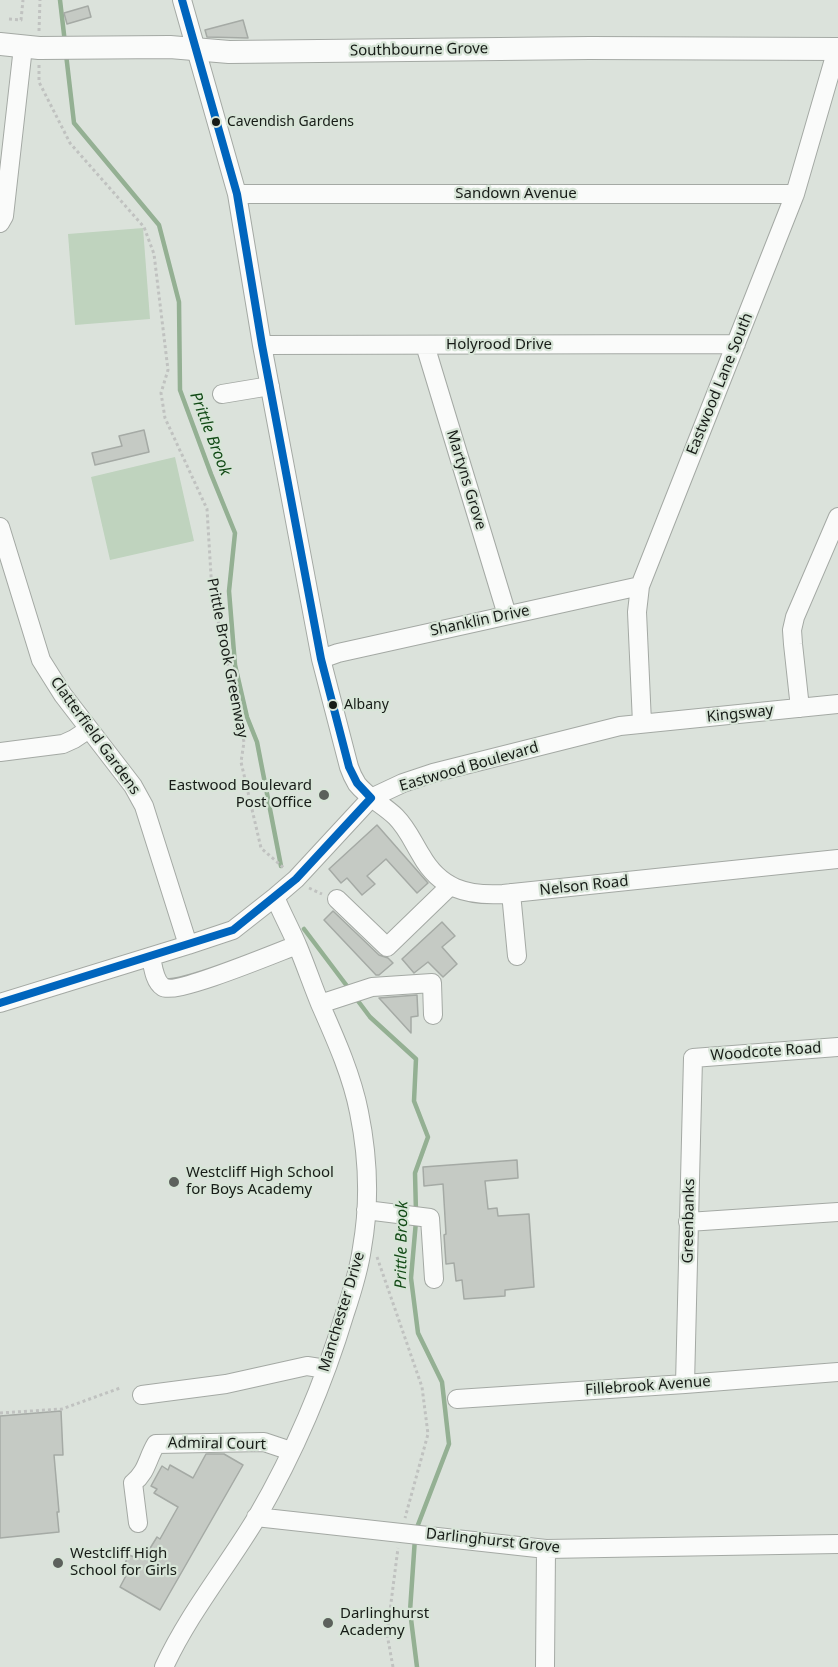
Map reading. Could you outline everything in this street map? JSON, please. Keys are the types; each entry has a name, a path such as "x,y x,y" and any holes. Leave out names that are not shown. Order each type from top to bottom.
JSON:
{"main road":[{"name":"Southbourne Grove","path":"0,44 74,48 170,47 229,52 590,48 837,49"}],"street":[{"path":"182,0 237,194 262,345 321,659 349,768 357,783 371,798"},
{"path":"0,223 4,216 37,47"},
{"name":"Eastwood Lane South","path":"642,723 637,612 640,586 795,194 837,49"},
{"name":"Sandown Avenue","path":"237,194 795,194"},
{"name":"Holyrood Drive","path":"262,345 736,344"},
{"name":"Martyns Grove","path":"425,345 507,615"},
{"path":"222,394 270,386"},
{"path":"800,708 792,630 795,617 838,517"},
{"name":"Clatterfield Gardens","path":"0,527 41,660 63,695 133,786 144,806 188,945"},
{"name":"Shanklin Drive","path":"321,659 338,653 640,586"},
{"name":"Kingsway","path":"642,723 838,704"},
{"name":"Eastwood Boulevard","path":"0,1003 233,930 296,879 371,798 403,783 433,773 620,726 642,723"},
{"path":"0,752 63,744 89,729"},
{"name":"Nelson Road","path":"371,798 396,816 429,867 450,886 473,894 511,893 838,859"},
{"path":"337,898 387,947 450,886"},
{"path":"511,893 517,956"},
{"name":"Manchester Drive","path":"165,1667 175,1643 256,1517 291,1451 326,1369 354,1285 362,1248 366,1210 366,1160 359,1111 332,1031 275,897"},
{"path":"151,957 156,978 161,986 167,989 204,980 297,945"},
{"path":"320,1004 365,989 432,983 433,1015"},
{"name":"Woodcote Road","path":"693,1058 838,1047"},
{"name":"Greenbanks","path":"685,1384 693,1058"},
{"path":"366,1210 430,1218 435,1279"},
{"path":"688,1222 838,1212"},
{"path":"142,1395 226,1384 307,1366 326,1369"},
{"name":"Fillebrook Avenue","path":"457,1399 838,1372"},
{"name":"Admiral Court","path":"138,1523 133,1484 142,1475 149,1455 156,1444 264,1442 291,1451"},
{"name":"Darlinghurst Grove","path":"256,1517 546,1549 838,1544"},
{"path":"545,1667 546,1549"}],"path":[{"path":"9,19 21,20 23,0"},
{"name":"Prittle Brook Greenway","path":"40,0 37,47 39,82 70,143 144,227 154,254 168,370 161,393 165,418 207,509 212,592 244,742 241,762 261,848 296,879 314,891 337,898"},
{"path":"377,1257 422,1387 428,1434 400,1532 387,1634 393,1667"},
{"path":"0,1413 62,1409 120,1388"}],"green space":[{"path":"143,228 150,319 75,325 68,234"},
{"path":"175,457 194,541 110,560 91,477"}],"building":[{"path":"88,6 91,17 67,24 64,13"},
{"path":"243,20 248,38 207,37 205,30"},
{"path":"144,430 149,452 95,465 92,453 122,446 119,436"},
{"path":"377,825 428,883 417,893 386,859 367,876 375,884 362,895 347,878 341,883 329,869"},
{"path":"333,911 379,955 388,958 393,963 376,975 324,920"},
{"path":"442,922 455,936 442,947 457,964 443,977 428,962 414,973 402,959"},
{"path":"417,995 418,1016 411,1017 411,1033 379,998"},
{"path":"517,1160 518,1178 485,1181 488,1209 497,1208 498,1216 529,1214 534,1287 505,1290 505,1296 464,1299 462,1280 456,1281 454,1263 446,1264 443,1184 424,1186 423,1167"},
{"path":"61,1411 63,1455 54,1455 59,1532 0,1538 0,1416"},
{"path":"206,1454 224,1454 243,1465 160,1610 120,1587 129,1570 123,1567 129,1555 134,1557 136,1553 144,1558 157,1537 160,1539 178,1507 154,1493 157,1489 151,1486 162,1466 168,1470 170,1465 193,1478"}],"waterway":[{"name":"Prittle Brook","path":"60,0 65,43"},
{"name":"Prittle Brook","path":"66,54 74,123 159,225 179,302 180,390 235,533 229,591 235,665 247,717 257,742 281,866"},
{"name":"Prittle Brook","path":"304,929 350,990"},
{"name":"Prittle Brook","path":"355,997 370,1017 416,1059 414,1101 428,1137 415,1173 416,1213"},
{"name":"Prittle Brook","path":"416,1221 411,1278 418,1333 442,1382 449,1444 416,1530"},
{"name":"Prittle Brook","path":"415,1538 410,1611 417,1667"}],"transit line":[{"path":"182,0 237,194 262,345 321,659 349,767 357,783 371,798"},
{"path":"0,1003 233,930 296,879 371,798"}],"place":[{"name":"Cavendish Gardens","path":"216,122"},
{"name":"Albany","path":"333,705"},
{"name":"Eastwood Boulevard Post Office","path":"324,795"},
{"name":"Westcliff High School for Boys Academy","path":"174,1182"},
{"name":"Westcliff High School for Girls","path":"58,1563"},
{"name":"Darlinghurst Academy","path":"328,1623"}]}
